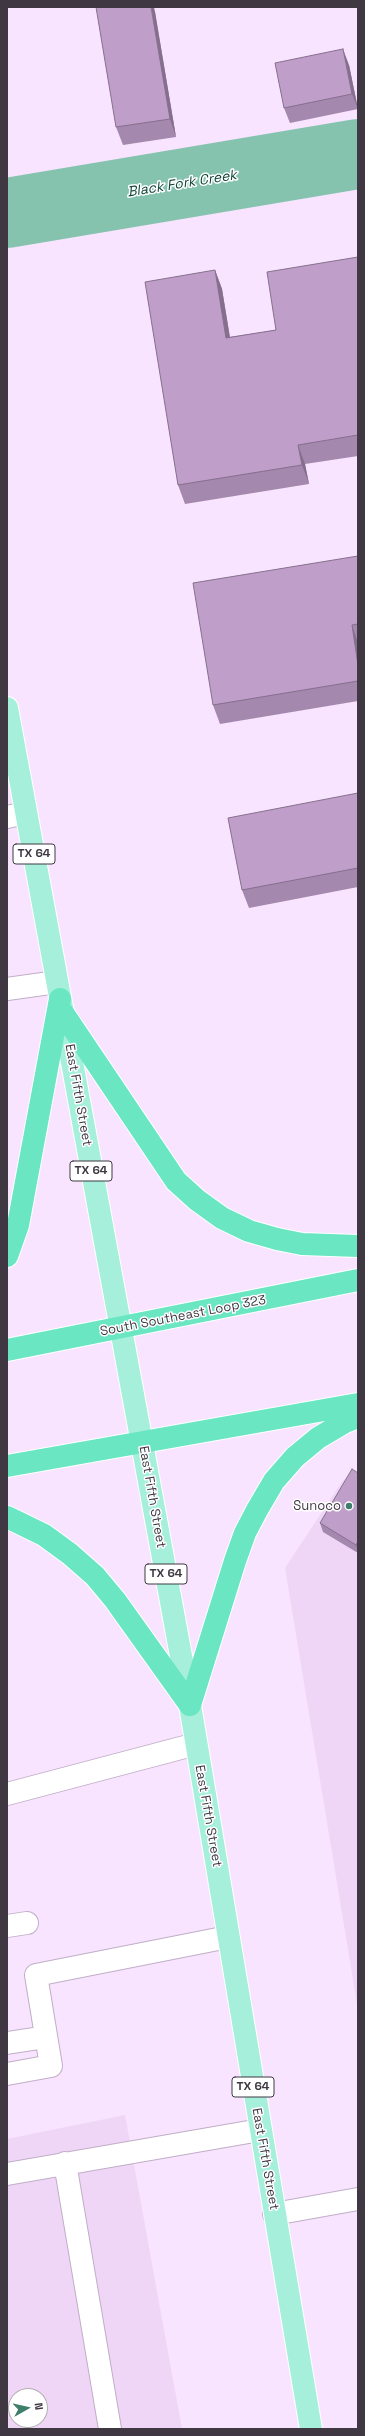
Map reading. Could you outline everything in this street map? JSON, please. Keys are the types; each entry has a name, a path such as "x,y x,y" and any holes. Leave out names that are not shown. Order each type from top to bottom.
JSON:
{"highway":[{"path":"60,998 176,1181 197,1200 222,1218 249,1231 277,1239 302,1244 358,1246"},
{"path":"7,1256 18,1225 60,998"},
{"name":"South Southeast Loop 323","path":"7,1350 120,1329 358,1280"},
{"path":"7,1466 358,1404"},
{"path":"190,1705 235,1561 245,1533 257,1510 274,1481 295,1457 318,1438 345,1422 358,1417"},
{"path":"7,1517 44,1535 70,1554 94,1576 116,1600 190,1705"}],"main road":[{"name":"East Fifth Street","path":"7,708 17,815 60,998 190,1705 311,2429"}],"lane":[{"path":"7,989 60,998"},
{"path":"7,1794 196,1744"},
{"path":"7,2074 51,2066 36,1975 228,1936"},
{"path":"7,2043 46,2037"},
{"path":"7,2174 260,2130"},
{"path":"65,2163 110,2429"},
{"path":"274,2214 358,2199"}],"shaded area":[{"path":"358,1473 358,2010 285,1568 343,1480"},
{"path":"125,2115 182,2429 7,2429 7,2139"}],"building":[{"path":"96,7 151,7 170,119 116,127"},
{"path":"343,49 352,94 284,108 275,63"},
{"path":"358,257 358,435 298,445 302,465 178,485 145,282 215,270 226,338 276,330 267,272"},
{"path":"358,556 358,624 352,625 358,665 358,681 213,705 193,583"},
{"path":"358,793 358,868 242,890 228,818"},
{"name":"Sunoco","path":"352,1469 358,1473 358,1541 356,1545 320,1523"}],"waterway":[{"name":"Black Fork Creek","path":"7,213 358,154"}],"place":[{"name":"Sunoco","path":"349,1506"}]}
